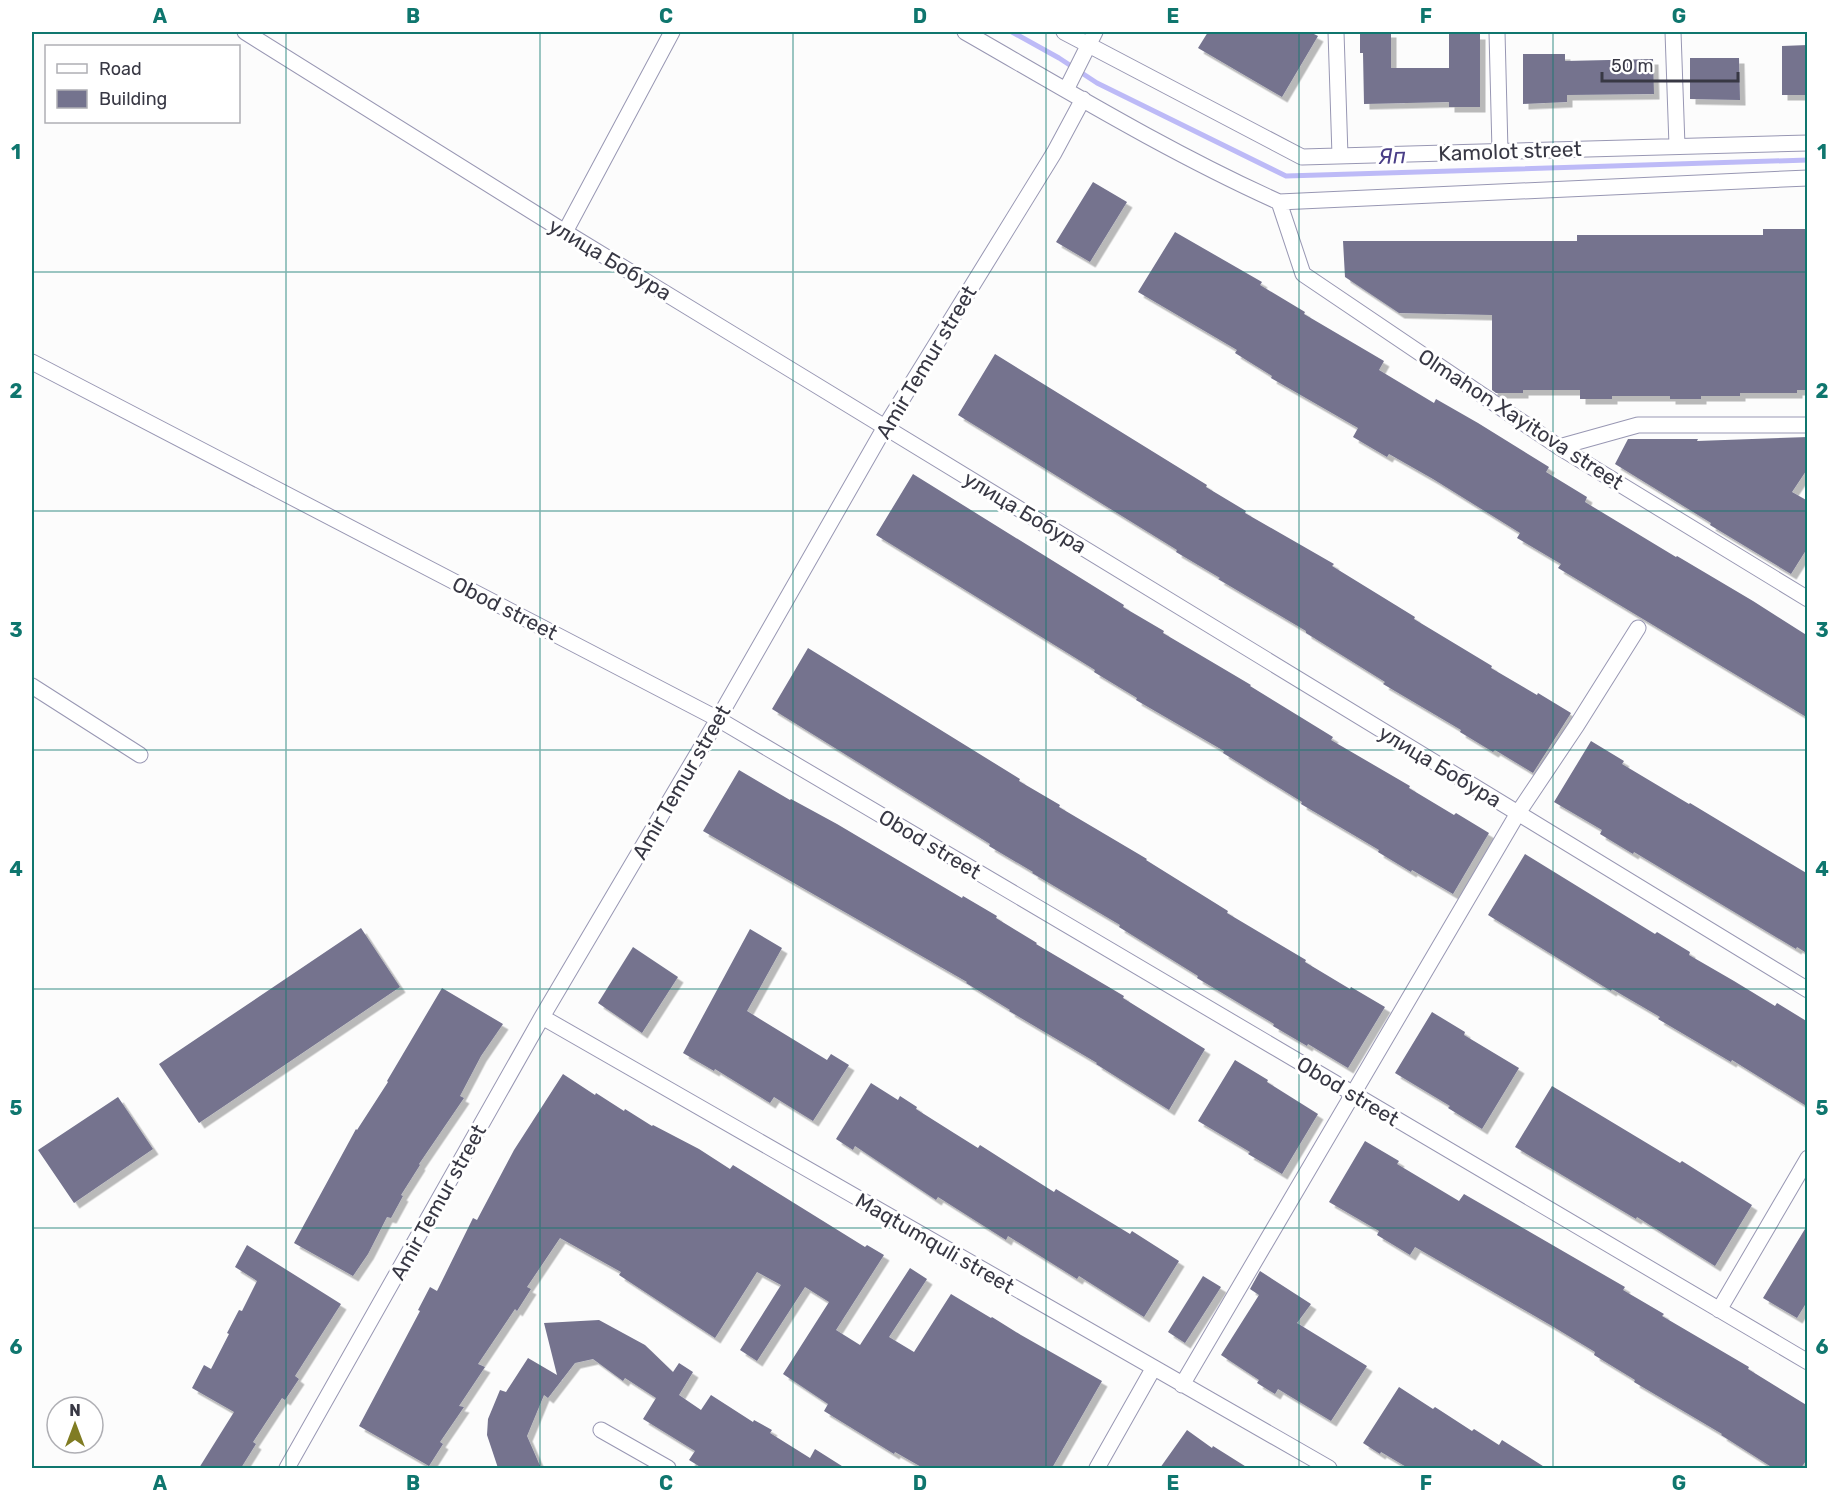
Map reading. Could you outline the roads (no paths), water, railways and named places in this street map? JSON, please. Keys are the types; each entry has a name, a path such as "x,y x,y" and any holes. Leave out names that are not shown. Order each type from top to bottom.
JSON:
{"street":[{"name":"улица Бобура","path":"245,32 565,232 1808,990"},
{"path":"565,232 672,32"},
{"name":"Kamolot street","path":"965,32 1069,84 1083,99 1229,180 1279,202 1808,178"},
{"name":"Kamolot street","path":"1064,32 1089,43 1302,157 1808,143"},
{"path":"1336,32 1340,156"},
{"path":"1497,32 1500,151"},
{"path":"1673,32 1677,146"},
{"path":"1069,84 1089,43"},
{"name":"Amir Temur street","path":"287,1468 542,1017 718,719 885,427 1054,153 1083,99"},
{"name":"Olmahon Xayitova street","path":"1279,202 1303,274 1559,447 1808,599"},
{"name":"Obod street","path":"32,362 718,719 1808,1362"},
{"path":"1559,447 1638,425 1808,425"},
{"path":"1182,1385 1518,813 1638,628"},
{"path":"32,686 140,755"},
{"name":"Maqtumquli street","path":"542,1017 1329,1468"},
{"path":"1719,1310 1808,1158"},
{"path":"1097,1468 1153,1369"},
{"path":"601,1431 668,1468"}],"waterway":[{"name":"Яп","path":"1012,32 1059,58 1097,83 1286,176 1808,160"}]}
